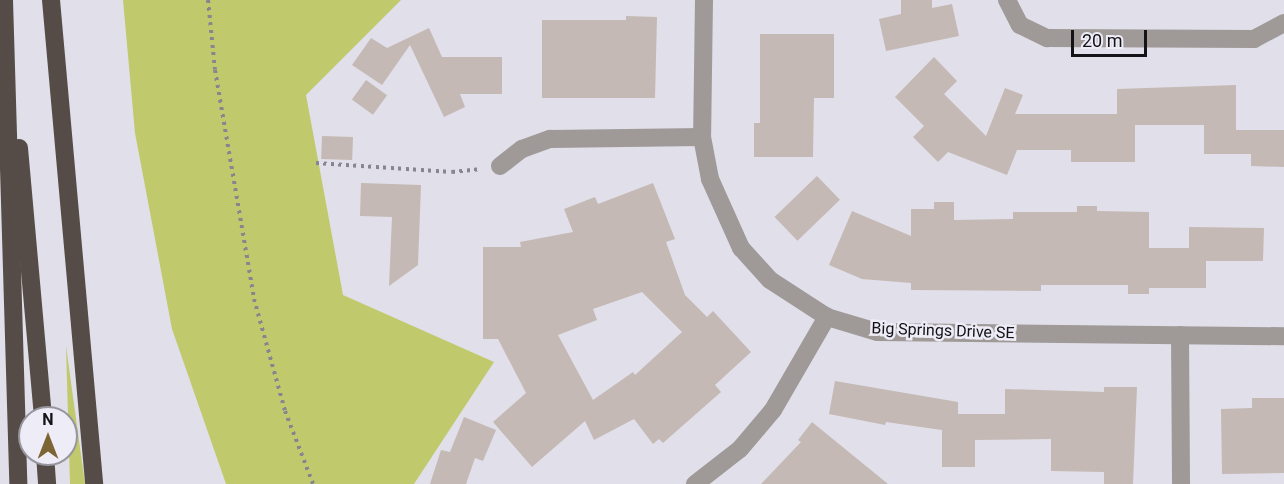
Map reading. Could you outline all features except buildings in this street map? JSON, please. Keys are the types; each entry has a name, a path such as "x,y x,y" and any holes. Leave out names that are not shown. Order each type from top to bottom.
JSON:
{"highway":[{"path":"4,0 42,406"},
{"path":"4,0 18,484"},
{"path":"51,0 94,484"},
{"path":"45,466 46,484"}],"street":[{"name":"Big Springs Drive SE","path":"704,0 702,137 710,179 741,248 770,280 827,317 878,332 1284,336"},
{"path":"1007,0 1020,25 1047,38 1254,39 1284,23"},
{"path":"500,166 522,149 550,139 702,137"},
{"path":"695,484 740,449 773,410 827,317"},
{"path":"1179,335 1181,484"}],"path":[{"path":"208,0 215,70 254,299 285,411 313,484"},
{"path":"316,163 452,172 500,166"}],"green space":[{"path":"123,0 401,0 306,95 343,295 494,362 414,484 226,484 172,329 135,133"},
{"path":"66,346 74,406 68,406"},
{"path":"78,433 85,484 70,484 69,466 78,466"}]}
